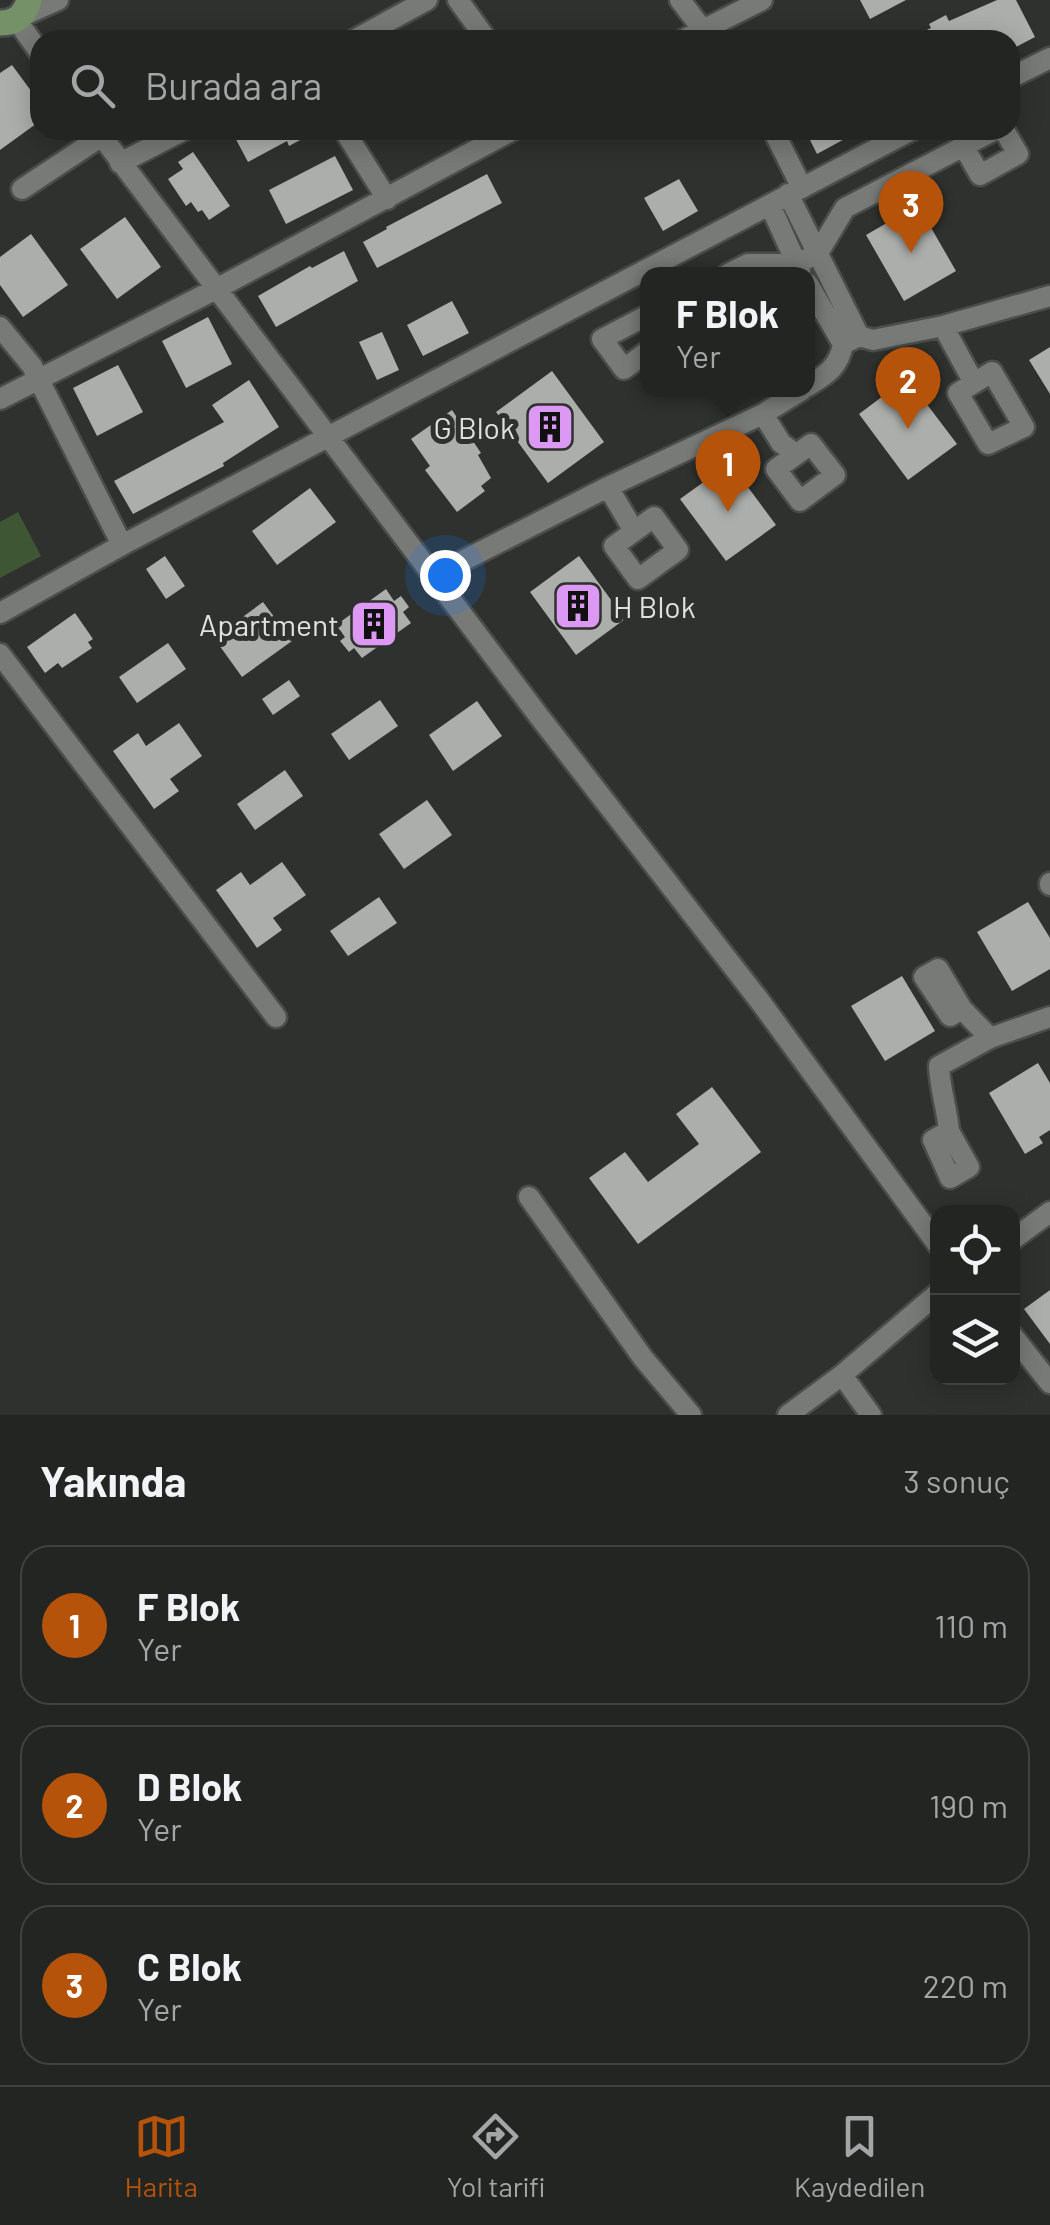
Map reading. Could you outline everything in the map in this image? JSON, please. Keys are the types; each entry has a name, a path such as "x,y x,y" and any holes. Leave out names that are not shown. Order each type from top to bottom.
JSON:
{"street":[{"path":"30,37 16,14 58,0"},
{"path":"372,30 428,0"},
{"path":"458,0 480,30"},
{"path":"680,0 702,30"},
{"path":"714,30 762,0"},
{"path":"1020,73 1050,58"},
{"path":"22,188 89,140"},
{"path":"104,140 549,730 759,1000 930,1233"},
{"path":"120,163 165,140"},
{"path":"350,140 387,199"},
{"path":"0,400 495,140"},
{"path":"775,140 800,267"},
{"path":"652,267 893,140"},
{"path":"802,267 818,254 845,208 976,140"},
{"path":"964,146 980,175 1018,154 1010,140"},
{"path":"787,196 818,254 851,340"},
{"path":"742,267 779,267"},
{"path":"0,613 640,273"},
{"path":"815,293 851,340"},
{"path":"851,340 873,340 942,326 1050,296"},
{"path":"640,319 602,339 624,368 640,354"},
{"path":"942,326 974,384"},
{"path":"0,327 32,366 122,546"},
{"path":"815,382 831,372 851,340"},
{"path":"434,576 790,397"},
{"path":"762,414 781,443 796,454"},
{"path":"608,487 634,532"},
{"path":"0,654 276,1017"},
{"path":"962,1009 990,1038"},
{"path":"949,1131 939,1066 990,1038 1050,1018"},
{"path":"528,1197 643,1358 691,1415"},
{"path":"1020,1234 1050,1212"},
{"path":"788,1415 937,1295"},
{"path":"1020,1345 1050,1382"},
{"path":"842,1375 870,1415"}],"green space":[{"path":"18,512 41,556 0,578 0,522"}],"building":[{"path":"860,0 906,0 870,19"},
{"path":"997,0 1016,0 1035,37 1020,45 1020,30 927,30 931,28 929,24 946,15 949,21"},
{"path":"12,65 30,89 30,128 0,150 0,73"},
{"path":"236,140 300,140 289,146 287,141 248,162"},
{"path":"810,140 843,140 817,154"},
{"path":"193,152 230,206 209,220 191,202 186,206 168,179 183,169 178,162"},
{"path":"335,156 353,190 286,224 269,190"},
{"path":"487,174 502,203 377,268 363,242"},
{"path":"679,179 698,211 663,231 644,198"},
{"path":"918,205 956,271 904,301 866,235"},
{"path":"125,217 161,267 117,299 80,249"},
{"path":"31,234 68,285 23,317 0,285 0,257"},
{"path":"344,251 358,281 276,327 258,296"},
{"path":"452,301 469,333 423,356 407,325"},
{"path":"208,317 232,364 186,388 162,341"},
{"path":"382,332 399,370 377,380 359,342"},
{"path":"1050,347 1050,394 1029,360"},
{"path":"118,365 143,412 97,436 73,388"},
{"name":"G Blok","path":"552,371 604,442 548,483 496,412"},
{"path":"907,378 957,444 908,480 859,414"},
{"path":"249,380 279,427 223,463 224,466 133,514 114,481 224,422 212,405"},
{"path":"452,410 481,453 478,455 491,478 481,486 485,491 457,512 425,470 430,466 411,439"},
{"path":"730,463 776,525 726,561 680,499"},
{"path":"310,488 336,522 277,565 252,531"},
{"path":"165,556 185,586 166,599 146,569"},
{"name":"H Blok","path":"579,556 625,619 576,655 530,592"},
{"name":"Apartment","path":"386,589 394,601 401,596 409,607 403,612 411,623 362,658 354,648 349,652 340,641 345,637 336,625"},
{"path":"263,602 292,641 242,677 214,638"},
{"path":"75,613 93,639 88,642 92,648 62,668 58,663 45,673 27,647"},
{"path":"168,643 186,669 137,703 119,677"},
{"path":"289,680 300,696 273,715 262,699"},
{"path":"380,700 398,726 349,760 331,734"},
{"path":"477,701 502,736 453,771 429,735"},
{"path":"179,723 202,756 170,779 179,791 154,809 113,751 138,733 146,746"},
{"path":"285,770 303,796 255,830 237,804"},
{"path":"427,800 452,835 404,869 379,834"},
{"path":"282,862 306,895 273,918 282,930 257,948 216,890 241,872 250,885"},
{"path":"379,897 397,923 348,956 330,931"},
{"path":"1028,902 1050,938 1050,969 1012,991 977,932"},
{"path":"902,976 935,1031 885,1061 851,1006"},
{"path":"1038,1063 1050,1083 1050,1130 1039,1137 1043,1143 1025,1154 989,1093"},
{"path":"712,1087 761,1152 638,1244 589,1178 625,1152 648,1182 699,1144 676,1114"},
{"path":"1050,1290 1050,1344 1024,1309"}],"place":[{"name":"C Blok","path":"911,253"},
{"name":"G Blok","path":"550,427"},
{"name":"D Blok","path":"908,429"},
{"name":"F Blok","path":"728,512"},
{"name":"H Blok","path":"578,606"},
{"name":"Apartment","path":"374,624"}]}
